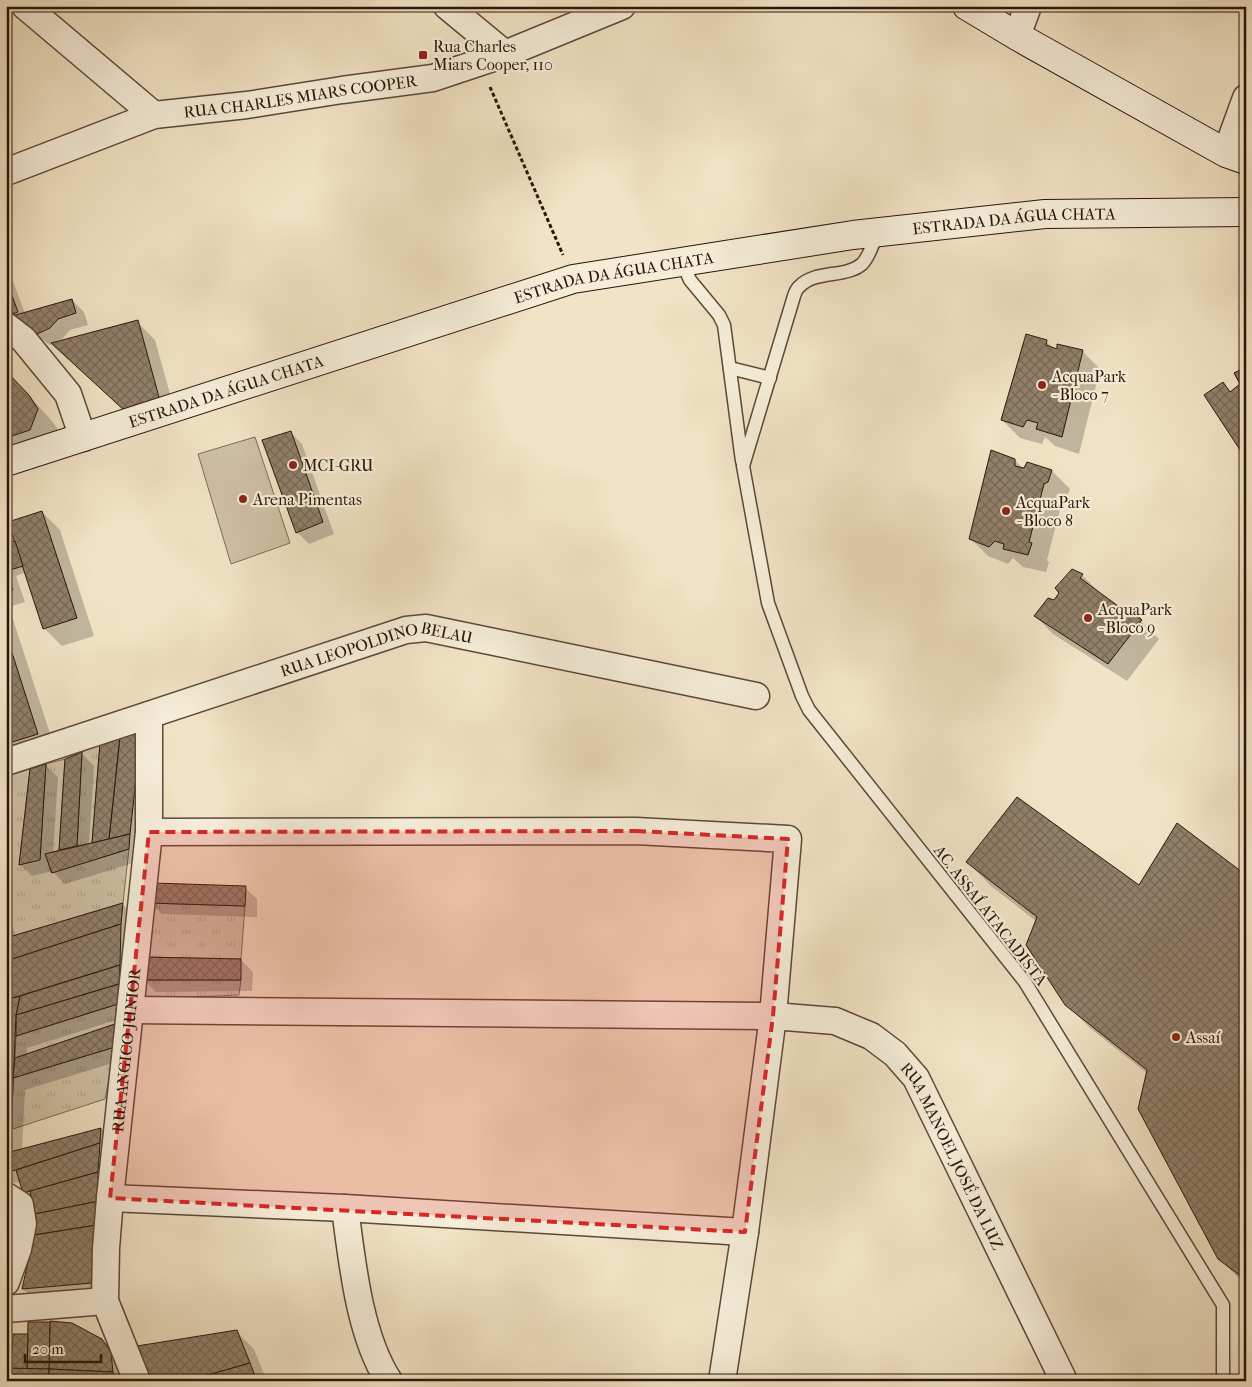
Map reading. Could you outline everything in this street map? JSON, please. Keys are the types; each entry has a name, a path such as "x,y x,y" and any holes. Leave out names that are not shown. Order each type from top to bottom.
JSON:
{"street":[{"path":"25,6 154,115"},
{"path":"447,6 505,54"},
{"name":"RUA CHARLES MIARS COOPER","path":"6,172 154,115 247,105 432,78 505,54 622,6"},
{"path":"967,6 1017,36 1236,156 1246,98"},
{"path":"1017,36 1028,6"},
{"name":"ESTRADA DA ÁGUA CHATA","path":"6,462 573,279 878,232 1045,214 1246,212"},
{"path":"6,326 23,339 68,394 83,438"},
{"name":"RUA LEOPOLDINO BELAU","path":"6,762 406,630 426,628 756,696"},
{"name":"RUA ANGICO JUNIOR","path":"138,1381 105,1301 106,1248 110,1198 150,832 149,715"},
{"path":"150,832 636,831 788,839 773,1016 745,1232 722,1381"},
{"name":"RUA MANOEL JOSÉ DA LUZ","path":"130,1010 773,1016 835,1022 871,1036 896,1054 916,1078 1064,1381"},
{"path":"6,1196 20,1205 23,1224 18,1249 6,1282"},
{"path":"110,1198 345,1208 745,1232"},
{"path":"345,1208 362,1312 371,1344 390,1381"},
{"path":"6,1309 105,1301"}],"lane":[{"name":"AC. ASSAÍ ATACADISTA","path":"743,466 794,296 799,286 809,279 852,270 861,264 867,257 878,232"},
{"name":"AC. ASSAÍ ATACADISTA","path":"682,262 690,280 719,315 724,325 743,466 768,603 802,696 809,710 1025,982 1223,1305 1222,1381"},
{"path":"730,368 770,378"}],"path":[{"path":"480,62 573,279"}],"highlighted area":[{"path":"636,831 788,839 773,1016 745,1232 110,1198 149,832"}],"green space":[{"name":"Arena Pimentas","path":"255,437 290,543 231,564 198,454"},
{"path":"100,743 92,843 77,846 82,752"},
{"path":"65,759 59,850 46,854 51,873 129,849 123,903 6,938 6,776 30,769 19,865 40,859 46,764"},
{"path":"148,903 245,906 241,959 142,957"},
{"path":"143,980 241,980 239,995 144,999"},
{"path":"118,1004 115,1024 15,1058 16,1036"},
{"path":"115,1047 105,1099 13,1129 13,1078"}],"building":[{"path":"6,279 18,312 9,315 6,313"},
{"path":"72,299 76,313 58,319 50,328 37,334 12,316"},
{"path":"138,320 160,401 126,412 51,343"},
{"name":"AcquaPark - Bloco 7","path":"1026,334 1047,340 1046,345 1057,349 1057,344 1083,350 1062,437 1036,429 1038,423 1027,420 1023,427 1001,420"},
{"path":"1246,367 1246,459 1204,395 1223,382 1230,392 1240,384 1234,373"},
{"path":"6,371 29,395 38,409 30,430 6,438"},
{"path":"291,431 323,522 296,533 262,440"},
{"name":"AcquaPark - Bloco 8","path":"991,450 1015,459 1015,466 1024,468 1027,462 1052,470 1048,482 1044,484 1029,542 1032,543 1028,555 1003,549 1004,544 995,541 989,547 969,539"},
{"path":"42,511 77,618 43,629 8,522"},
{"path":"15,541 23,566 7,571 6,544"},
{"path":"6,569 13,590 6,593"},
{"name":"AcquaPark - Bloco 9","path":"1072,569 1083,574 1080,578 1129,614 1132,611 1142,620 1108,664 1034,616 1048,598 1054,600 1059,593 1055,588"},
{"path":"6,634 38,734 6,744"},
{"path":"141,733 130,834 109,839 120,736"},
{"path":"120,736 109,839 92,843 100,743"},
{"path":"82,752 77,846 59,850 65,759"},
{"path":"46,764 40,860 19,865 30,769"},
{"name":"Assaí","path":"1017,797 1139,885 1177,823 1246,875 1246,1280 1218,1259 1138,1109 1147,1070 1065,1005 1026,945 1037,917 966,862"},
{"path":"130,834 129,849 52,873 45,854"},
{"path":"152,883 246,886 245,906 148,903"},
{"path":"123,903 121,924 6,961 6,938"},
{"path":"121,924 120,965 6,1000 6,961"},
{"path":"142,957 241,959 241,980 143,980"},
{"path":"120,965 119,984 16,1015 20,996"},
{"path":"119,984 118,1004 16,1036 16,1015"},
{"path":"20,996 16,1015 12,1112 6,1113 6,1000"},
{"path":"115,1024 115,1047 13,1078 15,1058"},
{"path":"12,1112 9,1172 6,1172 6,1113"},
{"path":"101,1128 100,1143 9,1172 10,1152"},
{"path":"100,1143 98,1172 23,1193 16,1170"},
{"path":"98,1172 99,1201 35,1214 30,1191"},
{"path":"99,1201 97,1225 34,1235 35,1214"},
{"path":"97,1225 92,1283 22,1289 34,1235"},
{"path":"50,1321 72,1323 102,1339 111,1352 113,1372 49,1369"},
{"path":"28,1322 50,1322 49,1369 27,1369"},
{"path":"237,1330 250,1363 187,1381 145,1381 137,1346"},
{"path":"13,1334 28,1334 27,1369 6,1368 6,1353 12,1354"},
{"path":"250,1363 257,1381 187,1381"},
{"path":"6,1368 49,1369 49,1381 6,1381"},
{"path":"49,1369 113,1372 116,1381 49,1381"}],"place":[{"name":"Rua Charles Miars Cooper, 110","path":"423,55"},
{"name":"AcquaPark - Bloco 7","path":"1042,385"},
{"name":"MCI-GRU","path":"293,465"},
{"name":"Arena Pimentas","path":"243,499"},
{"name":"AcquaPark - Bloco 8","path":"1006,511"},
{"name":"AcquaPark - Bloco 9","path":"1088,618"},
{"name":"Assaí","path":"1176,1037"}]}
